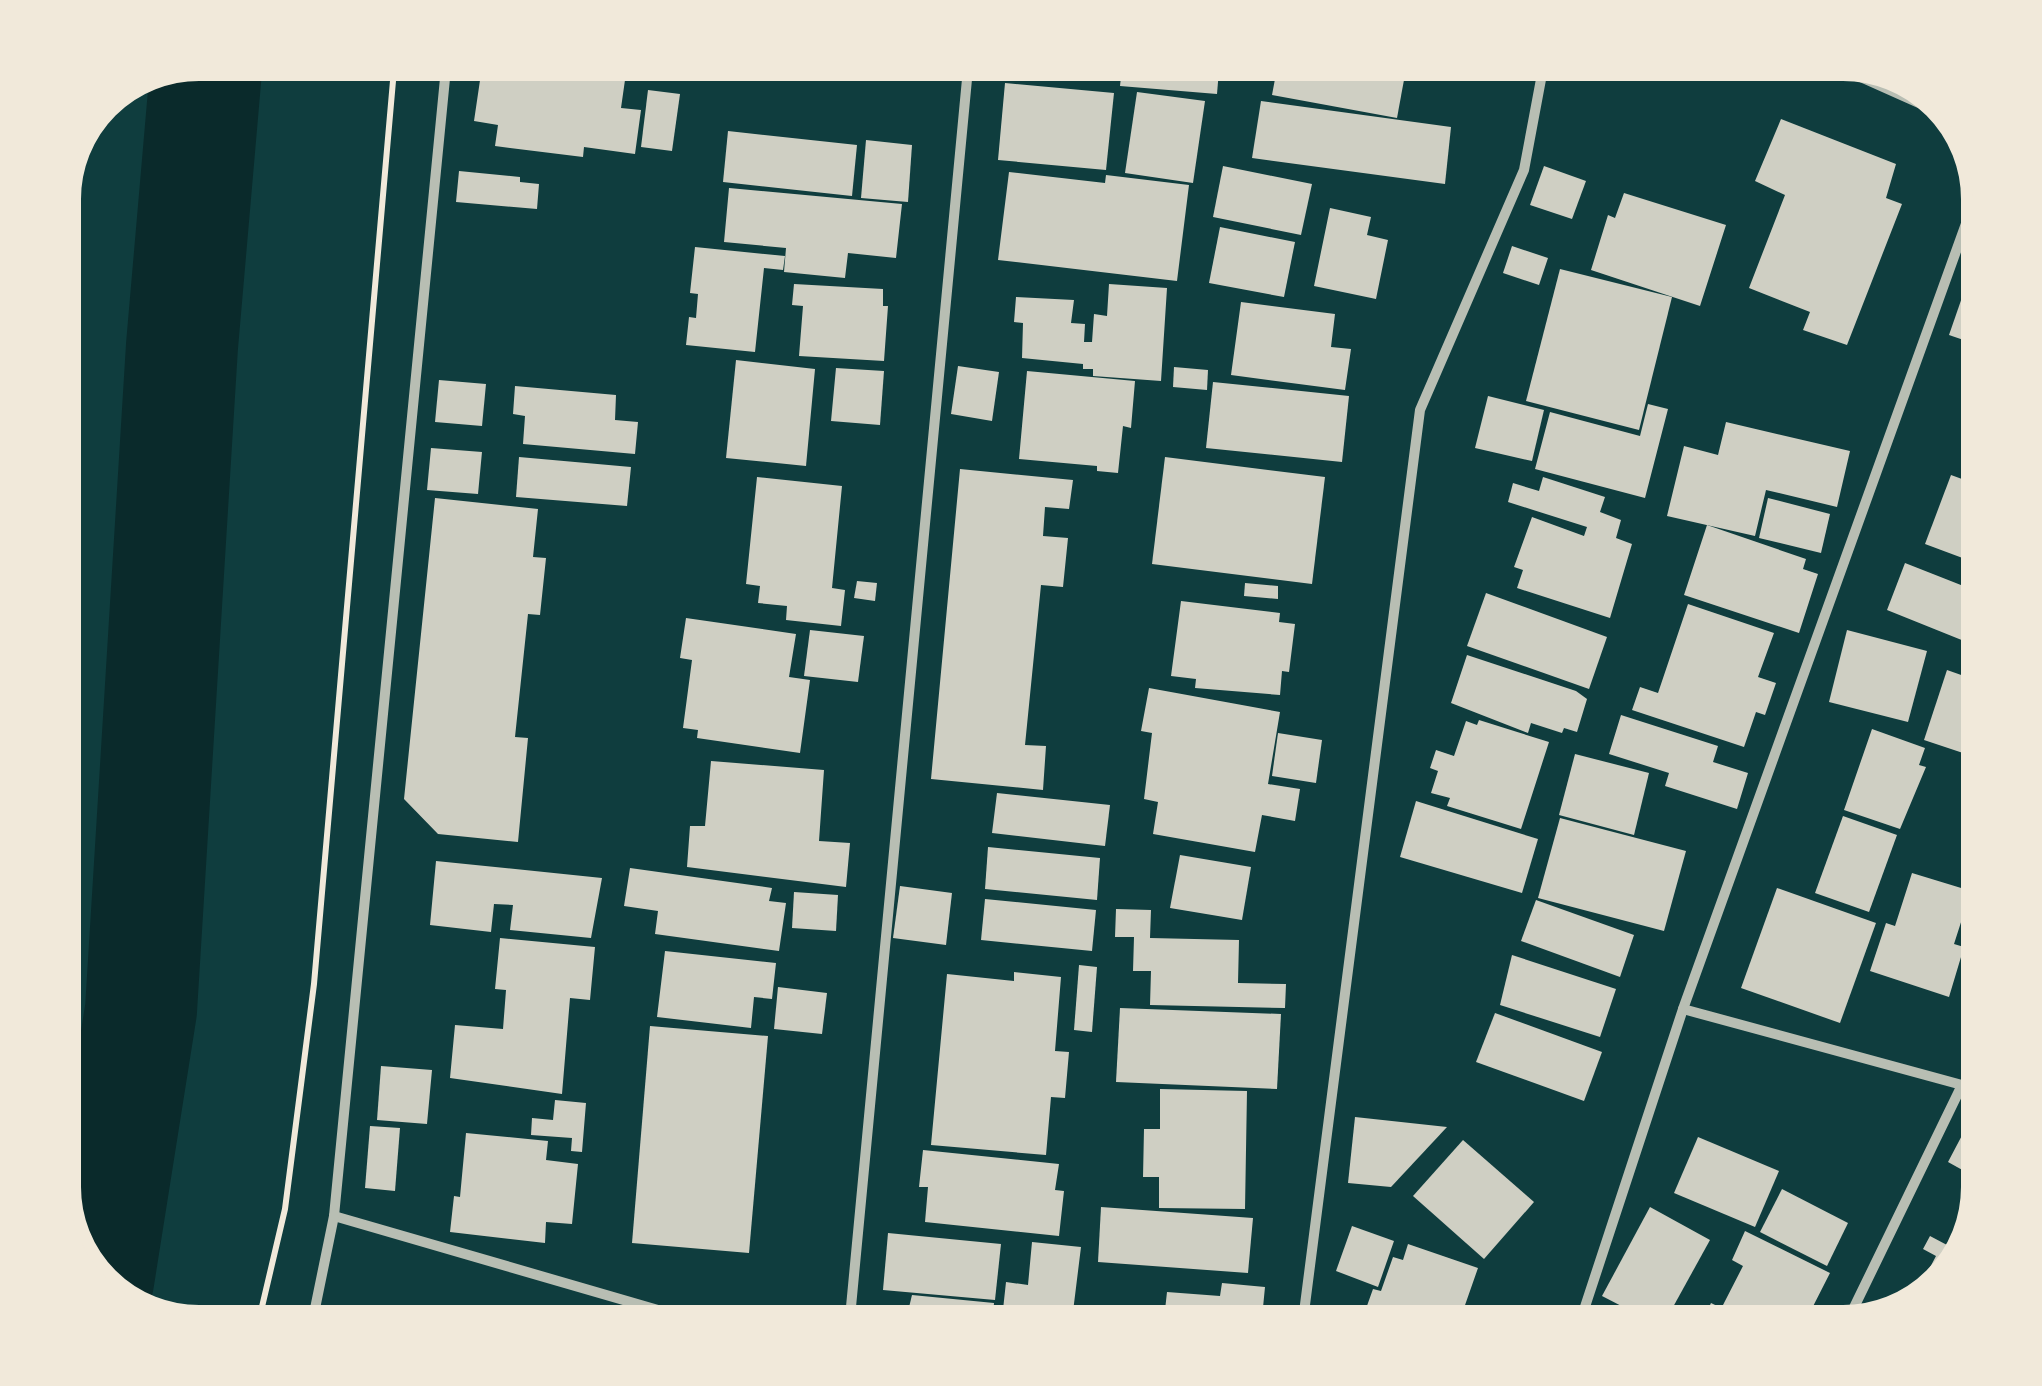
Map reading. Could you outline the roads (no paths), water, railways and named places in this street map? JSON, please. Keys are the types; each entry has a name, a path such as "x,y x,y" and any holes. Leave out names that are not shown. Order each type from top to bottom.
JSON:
{"street":[{"path":"314,1311 334,1216 446,75"},
{"path":"851,1311 967,75"},
{"path":"1304,1311 1420,410 1524,170 1542,75"},
{"path":"1880,81 1908,94"},
{"path":"1584,1311 1683,1010 1967,221"},
{"path":"1683,1010 1967,1085"},
{"path":"1853,1310 1962,1085"},
{"path":"334,1216 661,1311"}],"waterway":[{"path":"101,1262 141,1010 182,346 206,75"}]}
